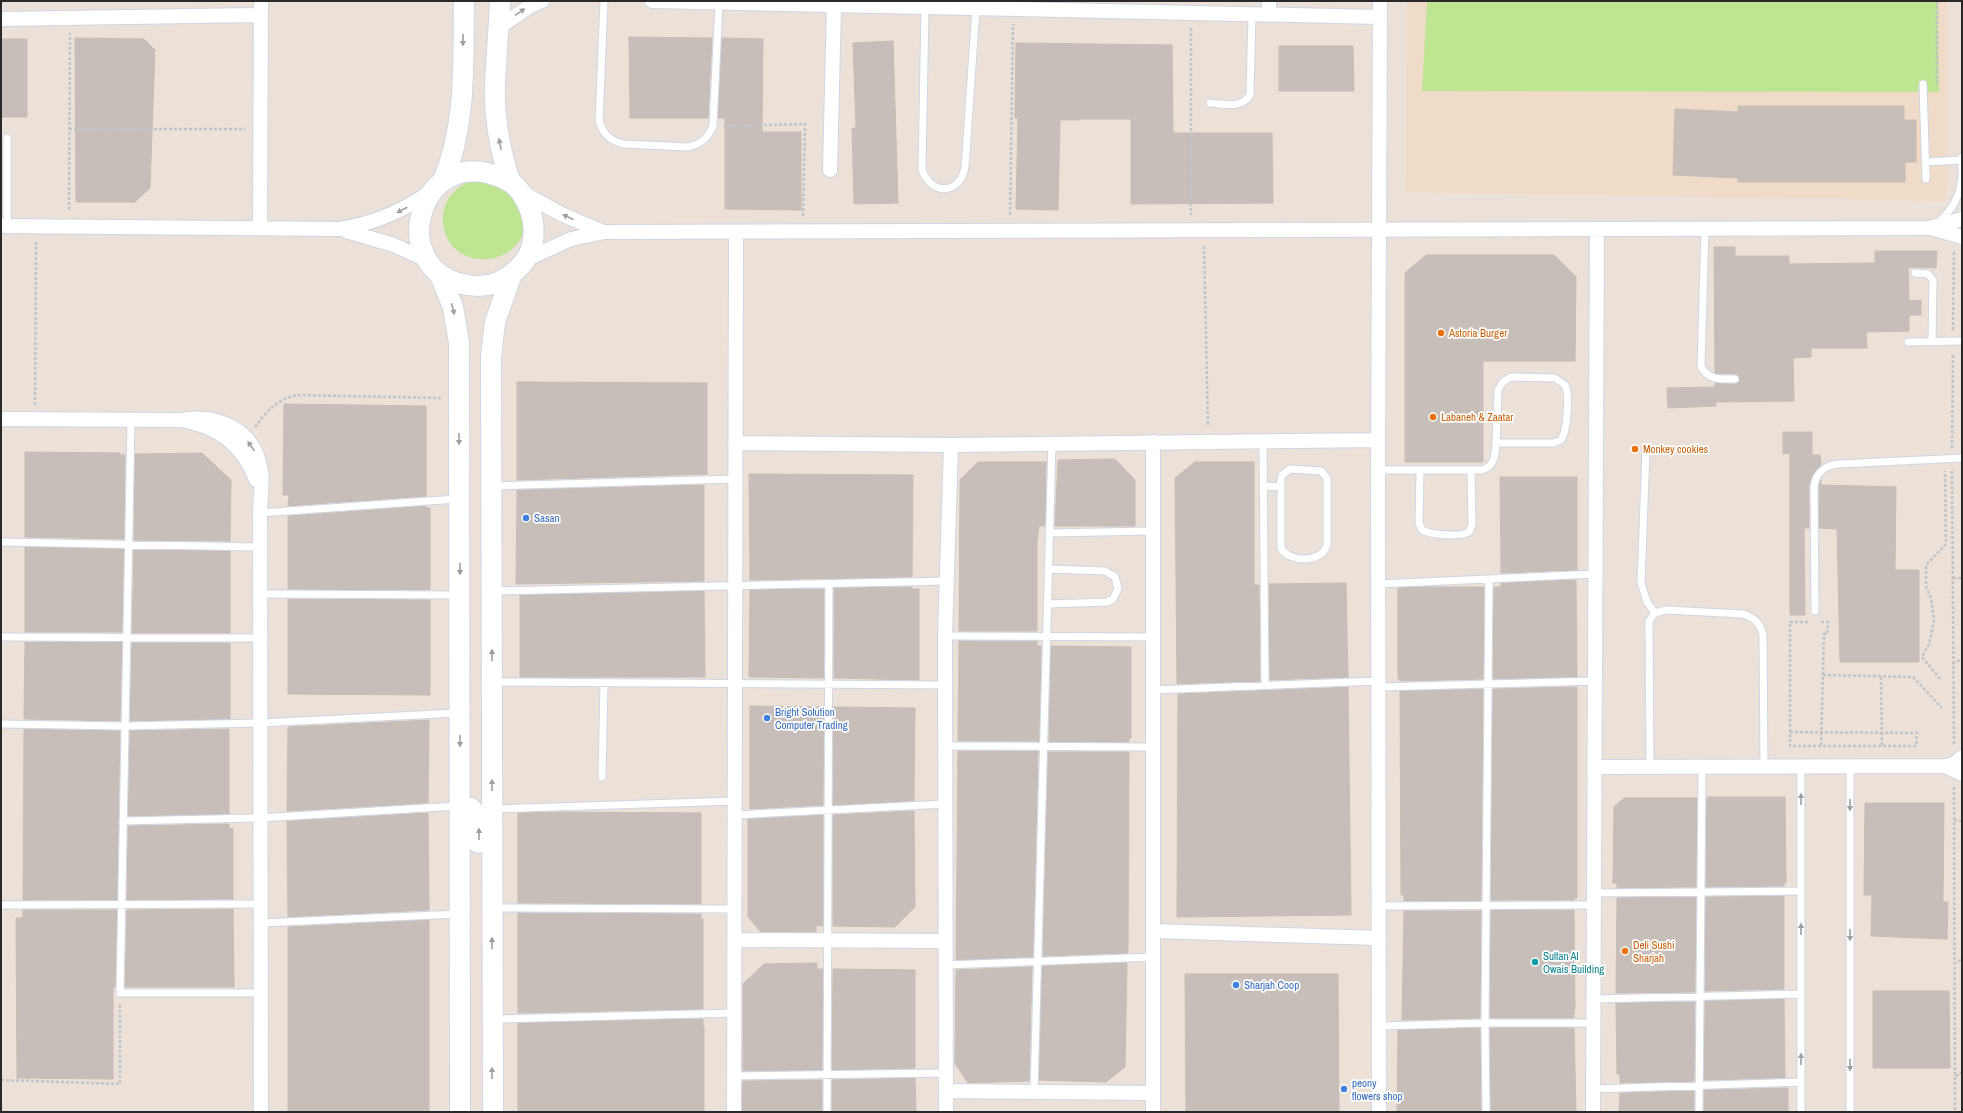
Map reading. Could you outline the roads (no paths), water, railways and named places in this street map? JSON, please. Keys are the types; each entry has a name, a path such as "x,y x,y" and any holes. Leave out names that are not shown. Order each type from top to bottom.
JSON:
{"main road":[{"path":"460,1112 461,806 459,343 453,307 434,267 422,249 419,224 421,211 427,199 439,185 451,162 461,119 464,1"},
{"path":"492,1112 493,339 500,306 518,267 531,247 534,233 533,218 528,204 515,187 500,144 495,106 495,86 500,1"},
{"path":"439,185 456,175 476,171 497,175 515,187"},
{"path":"434,267 456,282 475,286 494,283 518,267"},
{"path":"461,806 471,808 478,816 478,868 483,884 492,902"}],"street":[{"path":"499,27 532,5 542,1"},
{"path":"652,1 1014,9 1173,7 1191,13 1252,14 1269,8 1380,17"},
{"path":"1379,1112 1378,440 1380,1"},
{"path":"830,170 834,5"},
{"path":"1,18 70,18 260,8 260,228"},
{"path":"4,226 340,229 380,220 418,201 439,185"},
{"path":"515,187 561,214 604,232"},
{"path":"518,267 555,245 587,235 604,232 736,233 1380,228 1928,228 1962,219"},
{"path":"1928,228 1958,236"},
{"path":"340,229 394,244 434,267"},
{"path":"1593,1112 1596,229"},
{"path":"734,1112 736,940 736,233"},
{"path":"1,419 181,420 202,418 222,422 235,429 246,438 255,451 260,466 262,481 260,496 261,1112"},
{"path":"181,420 206,426 218,432 234,444 253,471 260,496"},
{"path":"735,443 951,445 1378,440"},
{"path":"1153,442 1153,1112"},
{"path":"946,1112 945,636 951,445"},
{"path":"1595,767 1955,766"},
{"path":"1153,931 1379,938"},
{"path":"736,940 945,941"},
{"path":"946,1092 1153,1093"}],"lane":[{"path":"604,1 599,121 602,130 607,137 615,142 624,144 688,147 695,146 707,138 713,126 710,2"},
{"path":"925,7 922,170 929,182 940,189 950,188 958,184 964,176 976,8"},
{"path":"1210,103 1239,104 1244,102 1250,95 1252,14"},
{"path":"1923,84 1926,179"},
{"path":"4,226 7,138"},
{"path":"1925,162 1962,159 1962,173"},
{"path":"1928,228 1938,222 1953,207 1958,197 1962,176"},
{"path":"1705,228 1702,366 1704,371 1711,378 1735,379"},
{"path":"1915,273 1928,274 1933,280 1932,342"},
{"path":"1908,342 1962,341"},
{"path":"1378,470 1482,470 1490,466 1495,457 1498,390 1503,382 1511,377 1555,378 1562,382 1567,393 1565,432 1561,440 1552,443 1496,443"},
{"path":"131,420 120,993 261,993"},
{"path":"1263,441 1265,685"},
{"path":"1034,1092 1052,443"},
{"path":"1646,451 1641,583 1646,602 1655,613"},
{"path":"1815,612 1814,486 1818,475 1832,464 1962,458"},
{"path":"1290,469 1321,471 1327,478 1326,545 1322,554 1318,557 1291,557 1281,548 1281,487 1282,475 1290,469"},
{"path":"1420,470 1419,522 1422,530 1430,533 1463,534 1469,532 1472,525 1471,470"},
{"path":"492,486 735,479"},
{"path":"1264,486 1281,487"},
{"path":"260,512 459,499"},
{"path":"1049,533 1153,531"},
{"path":"1,542 260,547"},
{"path":"1047,604 1107,602 1113,599 1118,589 1115,577 1105,571 1048,569"},
{"path":"1378,584 1595,574"},
{"path":"1486,1112 1485,1023 1489,579"},
{"path":"492,591 947,582"},
{"path":"827,1112 829,584"},
{"path":"260,594 460,595"},
{"path":"1650,767 1649,621 1655,613 1666,610 1743,614 1755,619 1759,624 1762,636 1764,766"},
{"path":"945,636 1152,637"},
{"path":"1,637 260,638"},
{"path":"1153,690 1265,685 1488,683 1595,680"},
{"path":"492,682 945,685"},
{"path":"602,777 604,683"},
{"path":"1,724 125,726 260,723 460,713"},
{"path":"945,746 1152,747"},
{"path":"1801,766 1801,1112"},
{"path":"1850,766 1850,1112"},
{"path":"1699,1112 1702,767"},
{"path":"492,810 736,801"},
{"path":"736,816 945,804"},
{"path":"123,821 260,818 461,806"},
{"path":"1379,906 1486,905 1701,892 1801,891"},
{"path":"492,902 735,909"},
{"path":"1,905 261,904"},
{"path":"261,923 460,914"},
{"path":"946,965 1153,957"},
{"path":"1594,999 1800,994"},
{"path":"492,1019 735,1013"},
{"path":"1379,1026 1594,1022"},
{"path":"734,1076 946,1073"},
{"path":"1593,1089 1801,1082"}],"place":[{"name":"Astoria Burger","path":"1441,333"},
{"name":"Labaneh & Zaatar","path":"1433,417"},
{"name":"Monkey cookies","path":"1635,449"},
{"name":"Sasan","path":"526,518"},
{"name":"Bright Solution Computer Trading","path":"767,718"},
{"name":"Deli Sushi Sharjah","path":"1625,951"},
{"name":"Sultan Al Owais Building","path":"1535,962"},
{"name":"Sharjah Coop","path":"1236,985"},
{"name":"peony flowers shop","path":"1344,1089"}]}
